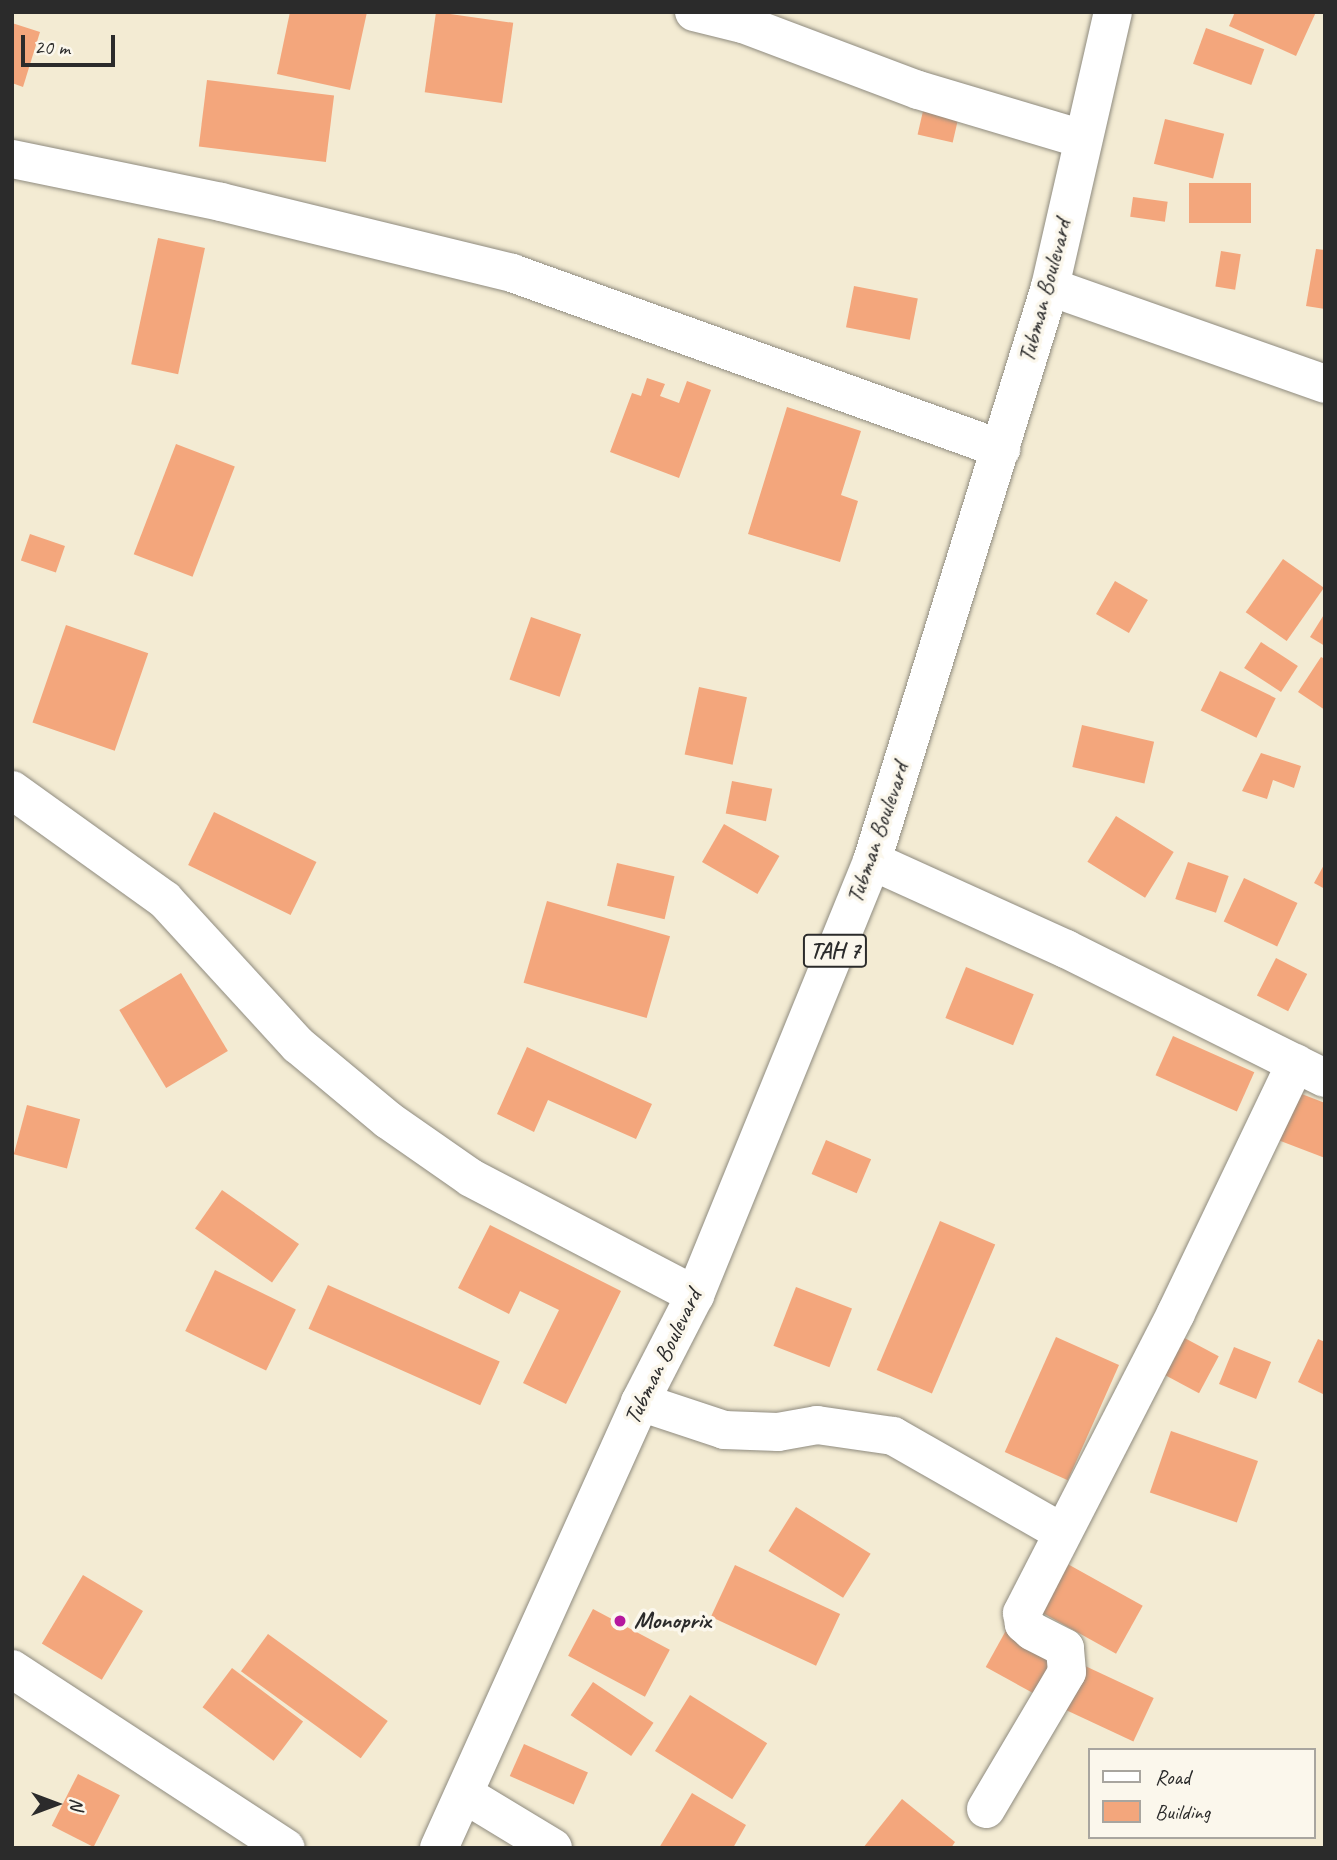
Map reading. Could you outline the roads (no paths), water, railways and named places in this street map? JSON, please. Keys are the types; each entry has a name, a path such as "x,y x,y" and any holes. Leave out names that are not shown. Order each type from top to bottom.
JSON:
{"main road":[{"path":"694,12 743,24 918,90 1082,139"},
{"name":"Tubman Boulevard","path":"439,1848 640,1402 695,1295 872,861 1050,287 1113,12"},
{"path":"12,159 221,202 512,273 1001,449"},
{"path":"1050,287 1325,384"},
{"path":"12,790 164,900 298,1045 388,1120 471,1178 695,1295"},
{"path":"872,861 1066,949 1310,1071 1176,1313 1060,1532 1022,1613 1024,1624 1032,1631 1065,1648 1067,1672 986,1809"},
{"path":"640,1402 724,1430 778,1432 817,1425 893,1436 1060,1532"},
{"path":"12,1669 286,1848"},
{"path":"464,1794 553,1848"}],"place":[{"name":"Monoprix","path":"620,1621"}]}
